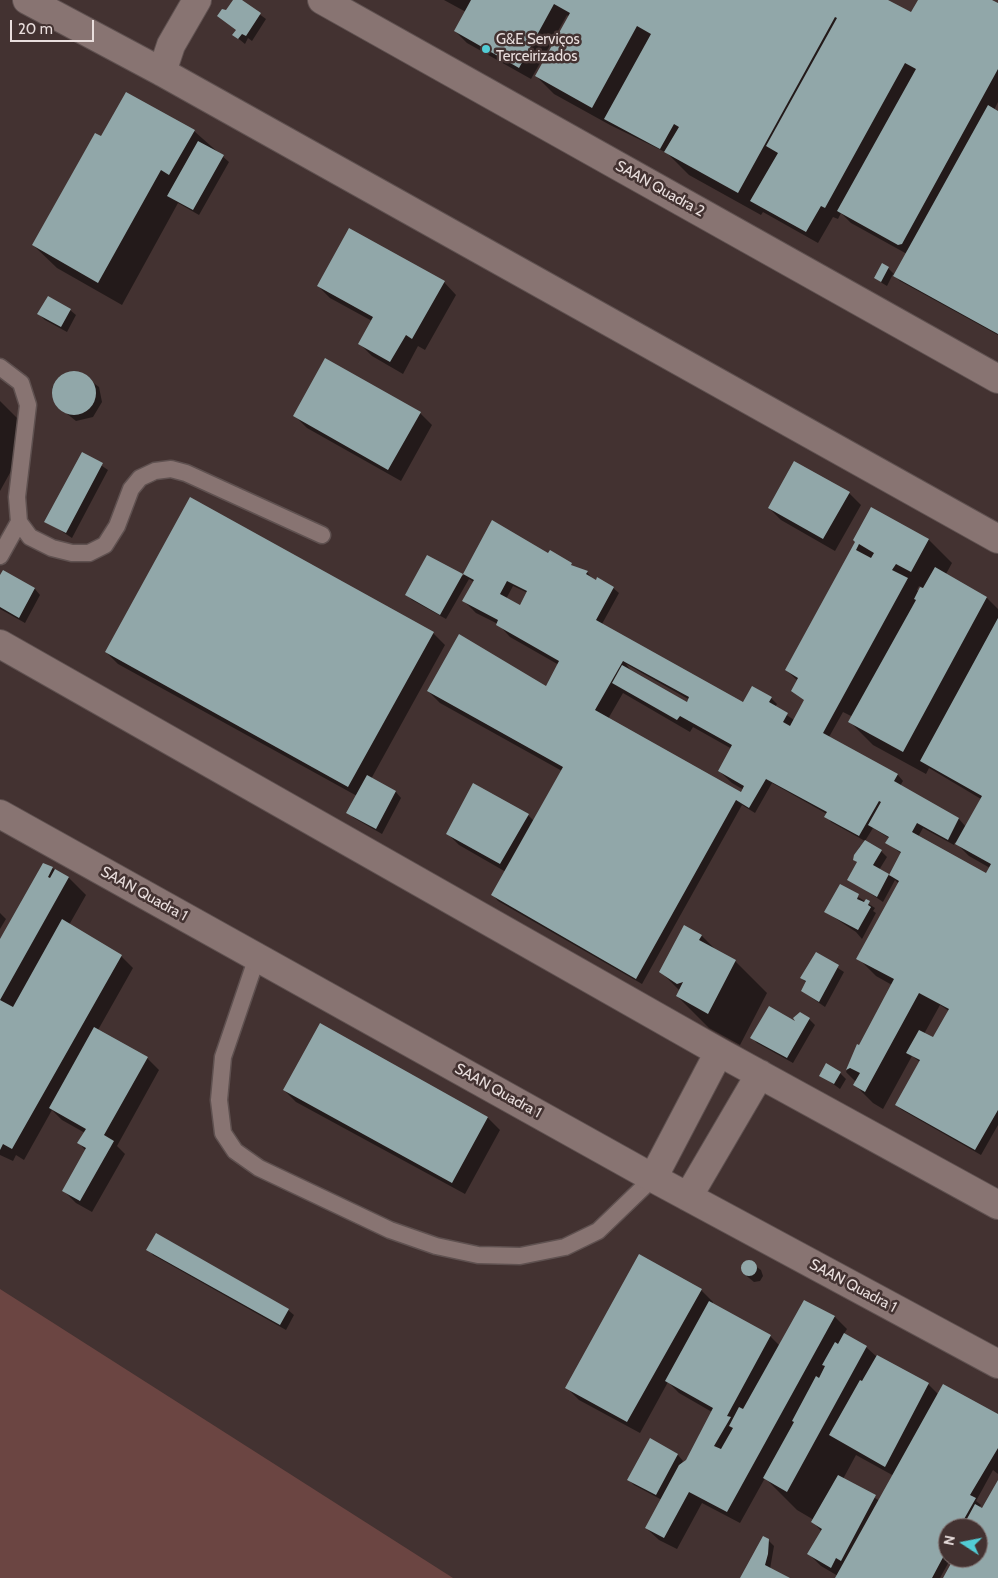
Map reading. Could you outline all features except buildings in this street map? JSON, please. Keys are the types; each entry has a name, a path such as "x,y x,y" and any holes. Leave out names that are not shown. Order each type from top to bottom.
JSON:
{"street":[{"path":"28,0 162,72 998,539"},
{"path":"162,72 171,45 197,0"},
{"name":"SAAN Quadra 2","path":"322,0 998,378"},
{"path":"0,644 719,1052 998,1205"},
{"name":"SAAN Quadra 1","path":"0,814 653,1178 998,1364"},
{"path":"653,1178 719,1052"},
{"path":"688,1197 760,1074"}],"lane":[{"path":"0,367 21,383 28,405 18,497 19,522 0,556"},
{"path":"19,522 30,537 52,548 72,554 89,553 105,545 117,526 131,489 140,478 154,471 171,469 186,473 322,535"},
{"path":"257,958 223,1057 219,1100 222,1133 235,1152 258,1168 390,1230 436,1246 478,1255 520,1256 565,1247 598,1231 653,1178"}],"shaded area":[{"path":"0,1289 453,1578 0,1578"}],"place":[{"name":"G&E Serviços Terceirizados","path":"486,49"}]}
